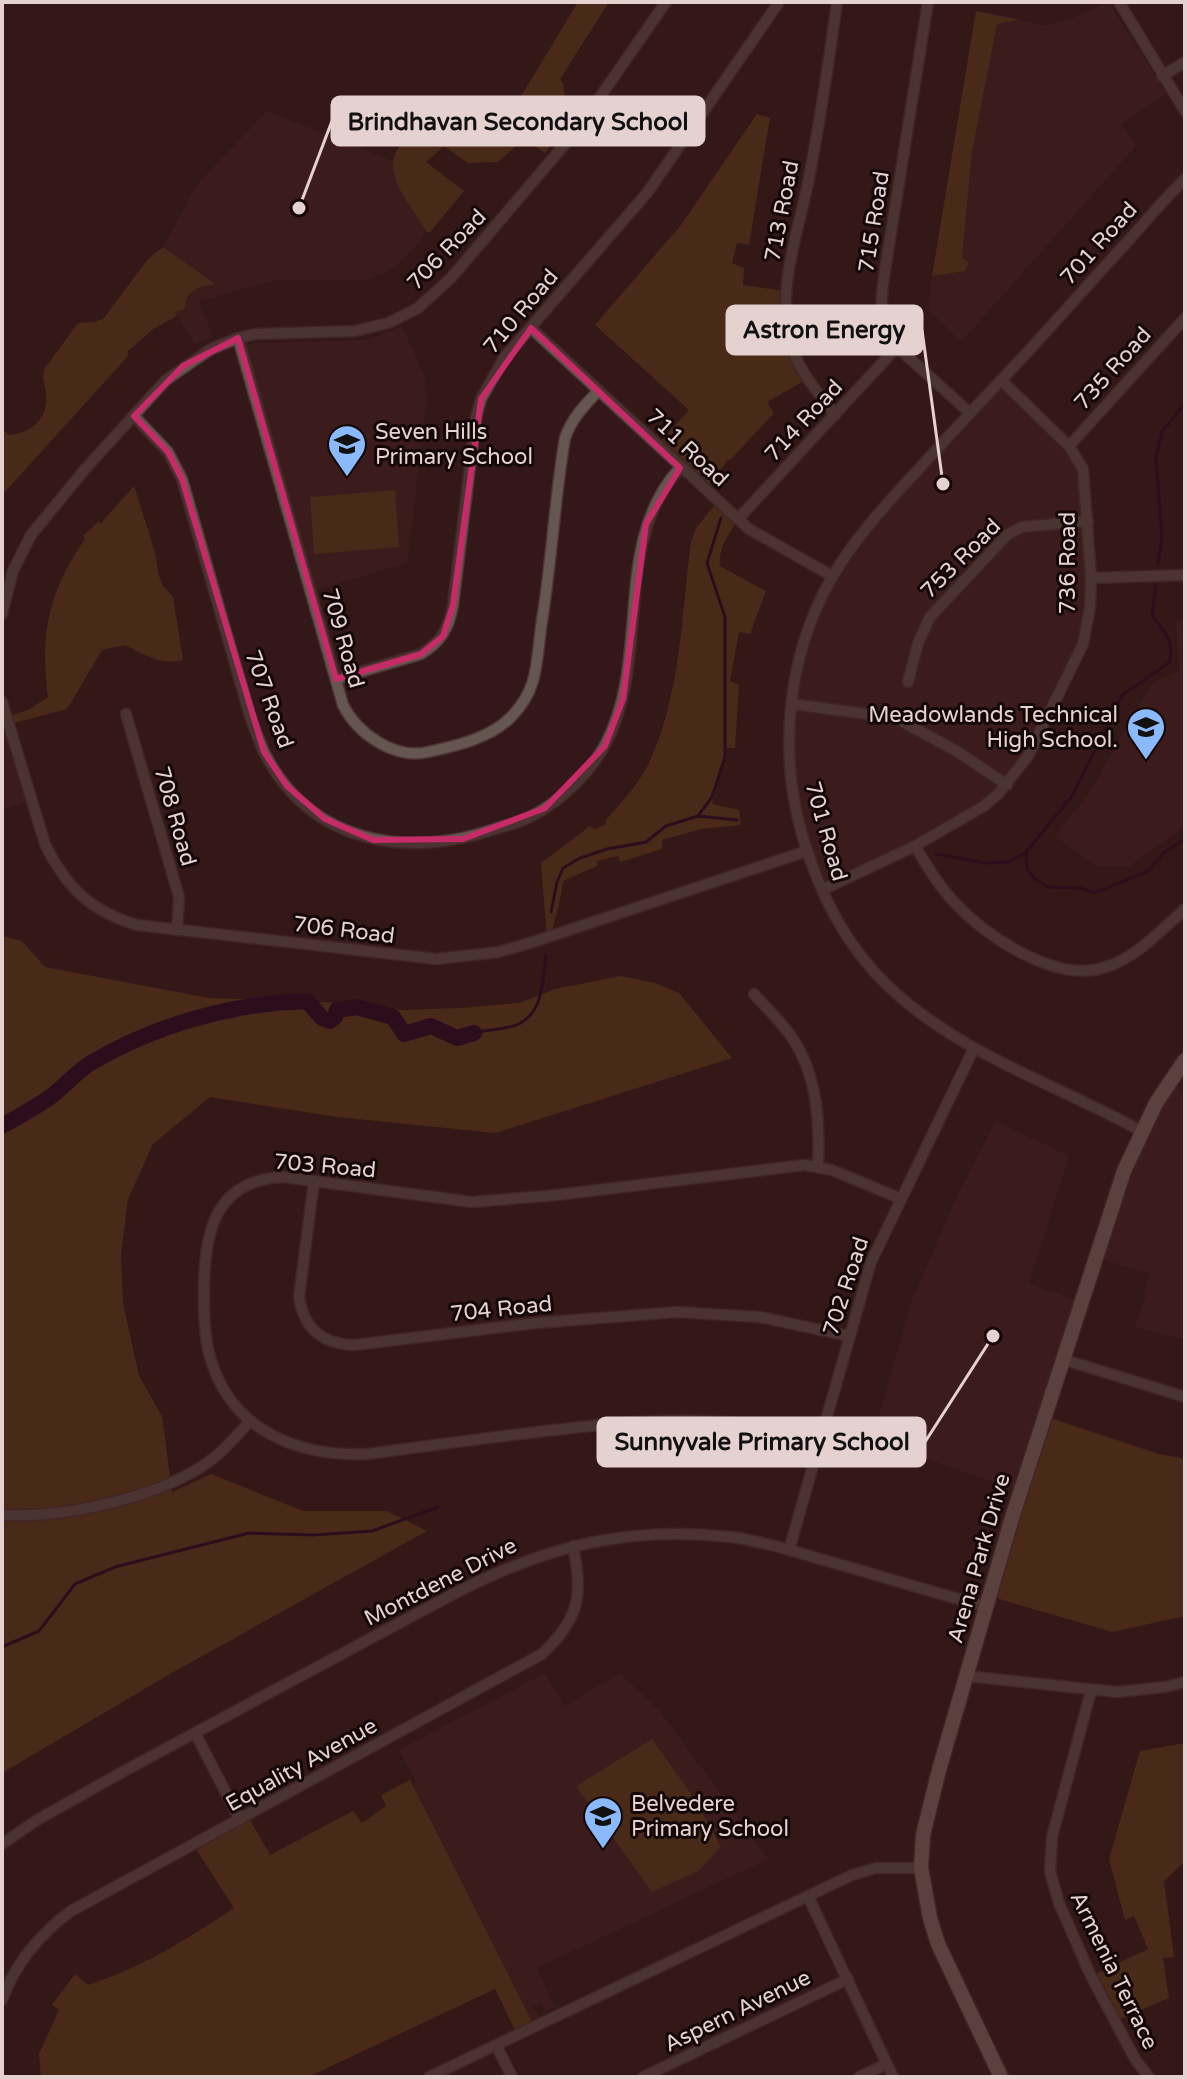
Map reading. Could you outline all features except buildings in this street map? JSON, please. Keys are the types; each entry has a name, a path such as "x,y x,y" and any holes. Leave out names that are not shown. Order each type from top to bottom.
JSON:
{"street":[{"name":"706 Road","path":"2,614 13,571 31,535 166,380 211,349 238,338 264,334 355,331 379,326 409,313 436,293 577,130 666,2"},
{"name":"710 Road","path":"336,679 421,654 443,636 450,624 470,461 481,399 504,358 647,193 779,2"},
{"name":"713 Road","path":"835,415 802,373 790,341 786,311 789,276 809,178 837,2"},
{"name":"715 Road","path":"928,2 880,304 884,326 897,347 970,413"},
{"path":"1119,2 1185,111"},
{"path":"1162,76 1185,62"},
{"name":"701 Road","path":"1141,1131 974,1048 927,1019 877,974 839,924 807,851 791,782 789,733 799,662 807,632 832,576 869,525 1185,179"},
{"name":"735 Road","path":"1069,446 1185,318"},
{"name":"711 Road","path":"531,328 749,529 832,576"},
{"name":"709 Road","path":"238,338 343,705 355,723 373,739 406,752 423,754 465,743 496,729 510,719 522,704 534,677 565,438 570,424 598,391"},
{"name":"714 Road","path":"738,519 897,347"},
{"name":"736 Road","path":"822,890 915,846 984,806 1007,785 1028,756 1083,644 1090,607 1091,578 1083,469 1069,446 1001,380"},
{"name":"707 Road","path":"134,416 168,452 182,479 246,702 264,752 287,786 325,819 373,840 403,845 463,839 531,817 564,792 596,760 616,723 623,699 635,618 641,543 646,524 665,487 680,468"},
{"name":"753 Road","path":"908,682 918,643 930,617 1007,535 1030,525 1088,521"},
{"path":"1091,578 1185,575"},
{"name":"706 Road","path":"2,702 45,844 66,881 79,894 117,919 177,930 404,957 462,958 533,942 807,851"},
{"path":"792,704 896,718 958,752 1007,785"},
{"name":"708 Road","path":"126,714 179,897 177,930"},
{"path":"915,846 952,900 979,926 1062,970 1086,972 1121,962 1185,909"},
{"path":"754,994 790,1034 803,1058 818,1111 818,1165"},
{"name":"702 Road","path":"789,1550 871,1262 899,1198 974,1048"},
{"name":"Arena Park Drive","path":"1001,2077 938,1944 926,1901 921,1868 928,1811 985,1606 1124,1171 1141,1131 1185,1060"},
{"name":"703 Road","path":"819,1440 758,1427 694,1419 598,1425 368,1454 336,1455 295,1447 250,1421 229,1397 210,1358 204,1318 204,1253 208,1232 216,1213 229,1198 249,1184 266,1178 283,1177 472,1202 557,1195 784,1165 818,1165 899,1198"},
{"name":"704 Road","path":"314,1181 299,1297 301,1310 312,1329 331,1342 354,1345 547,1322 677,1312 760,1317 848,1336"},
{"path":"1062,1359 1185,1397"},
{"path":"2,1515 92,1506 159,1487 209,1461 250,1421"},
{"name":"Montdene Drive","path":"2,1844 37,1820 195,1733 503,1569 573,1546 650,1534 734,1537 985,1606"},
{"name":"Equality Avenue","path":"2,2000 29,1952 64,1916 542,1654 567,1628 579,1598 580,1580 573,1546"},
{"path":"966,1676 1091,1691 1128,1691 1185,1682"},
{"name":"Armenia Terrace","path":"1091,1691 1052,1837 1050,1872 1059,1903 1090,1974 1135,2059 1149,2077"},
{"path":"195,1733 240,1820"},
{"path":"429,2077 862,1871 921,1868"},
{"path":"808,1896 893,2077"},
{"name":"Aspern Avenue","path":"643,2077 848,1979"},
{"path":"496,2045 512,2077"},
{"path":"859,2077 887,2064"}],"highlighted area":[{"path":"531,328 680,468 646,524 623,699 605,746 545,808 463,839 373,840 325,819 287,786 264,752 182,479 168,452 134,416 183,366 238,338 336,679 421,654 443,636 453,605 481,399"}],"shaded area":[{"path":"578,2 609,2 560,79 568,124 545,153 525,138 498,162 468,163 444,146 426,162 464,191 427,232 396,181 393,163 399,147 416,125 435,133 458,137 482,136 501,129"},
{"path":"1109,2 1166,94 1121,124 1136,146 961,342 928,309 932,276 965,271 969,261 962,258 972,152 997,24 1020,20 1043,26"},
{"path":"976,11 1020,20 997,24 972,152 962,258 969,262 965,271 932,276"},
{"path":"267,111 393,161 396,179 427,232 406,257 386,273 366,280 276,280 199,301 213,337 195,344 175,313 193,290 214,284 163,247 198,183"},
{"path":"757,114 770,118 749,245 737,243 732,263 744,268 743,285 784,291 804,381 767,402 774,413 728,459 707,491 657,445 689,410 595,325 681,225"},
{"path":"163,247 215,284 194,290 187,298 185,309 175,312 177,316 153,329 127,352 129,355 2,495 2,429 9,435 17,434 37,423 45,410 45,368 78,323 104,318 147,260"},
{"name":"Seven Hills Primary School","path":"402,326 425,377 427,399 407,563 311,592 240,346 367,340"},
{"path":"1001,380 1084,469 1088,626 1029,755 984,807 822,891 807,851 789,742 807,633 852,546"},
{"path":"134,486 155,552 159,576 173,597 183,660 160,661 125,645 102,650 67,709 14,723 13,715 30,709 48,697 46,633 62,577 85,539 83,536 98,522 101,523"},
{"path":"395,490 399,547 314,554 310,497"},
{"path":"718,501 738,520 722,547 720,566 766,591 750,634 739,632 730,681 739,685 735,748 727,748 712,804 739,810 741,825 701,829 662,840 662,849 620,862 618,856 597,861 597,866 563,881 551,936 547,937 541,863 590,826 594,830 606,824 605,821 647,767 667,713 673,685 691,542 696,528"},
{"name":"Meadowlands Technical High School.","path":"1185,620 1185,826 1130,866 1097,866 1054,836 1088,795 1153,682 1179,671 1176,621"},
{"path":"2,703 30,800 2,811"},
{"path":"2,936 22,941 45,967 209,998 326,1002 402,1010 462,1008 519,1003 555,989 621,976 655,983 679,993 732,1058 495,1133 337,1117 210,1097 153,1144 128,1199 121,1255 123,1303 139,1376 162,1416 172,1492 211,1474 303,1511 387,1511 427,1531 170,1674 2,1773"},
{"path":"1170,1082 1185,1094 1185,1340 1134,1326 1146,1297 1150,1274 1095,1257 1117,1191"},
{"path":"996,1121 1069,1156 1029,1284 1081,1302 1020,1492 872,1439 912,1300 957,1196"},
{"path":"1044,1416 1159,1454 1185,1459 1185,1616 1112,1632 989,1596"},
{"name":"Belvedere Primary School","path":"545,1673 564,1706 620,1673 660,1711 768,1859 537,1968 555,2007 546,2011 541,2002 533,2006 539,2018 532,2021 412,1785 416,1782 399,1750"},
{"path":"652,1739 694,1798 721,1847 698,1871 652,1892 576,1786"},
{"path":"1185,1743 1185,1861 1164,1881 1174,1957 1163,1958 1169,1998 1120,2019 1097,1973 1148,1949 1134,1916 1125,1920 1109,1859 1140,1751"},
{"path":"410,1780 535,2027 518,2036 495,1989 308,2077 41,2077 39,2054 59,2010 52,2005 75,1974 88,1985 109,1978 164,1952 234,1908 194,1846 248,1816 270,1855 353,1811 362,1823 386,1806 381,1795"}],"waterway":[{"path":"1158,564 1162,538 1156,457 1162,432 1185,403"},
{"path":"698,816 712,797 725,757 725,617 707,563 721,518"},
{"path":"936,854 987,863 1009,862 1026,852 1072,796 1122,695 1169,663 1170,643 1152,616 1156,584"},
{"path":"551,912 563,868 580,858 646,842 666,826 698,816 737,820"},
{"path":"1026,852 1027,869 1048,887 1080,888 1095,893 1148,871 1166,851 1185,839"},
{"path":"474,1033 514,1026 527,1018 541,994 546,955"},
{"path":"2,1126 49,1098 86,1067 115,1050 168,1027 223,1011 307,1001 322,1018 330,1021 337,1010 356,1007 393,1017 404,1034 431,1026 457,1038 474,1033"},
{"path":"2,1647 39,1631 75,1584 115,1567 249,1533 313,1535 372,1531 438,1507"}],"place":[{"name":"Brindhavan Secondary School","path":"299,208"},
{"name":"Seven Hills Primary School","path":"347,478"},
{"name":"Astron Energy","path":"943,484"},
{"name":"Meadowlands Technical High School.","path":"1146,761"},
{"name":"Sunnyvale Primary School","path":"993,1336"},
{"name":"Belvedere Primary School","path":"603,1850"}]}
